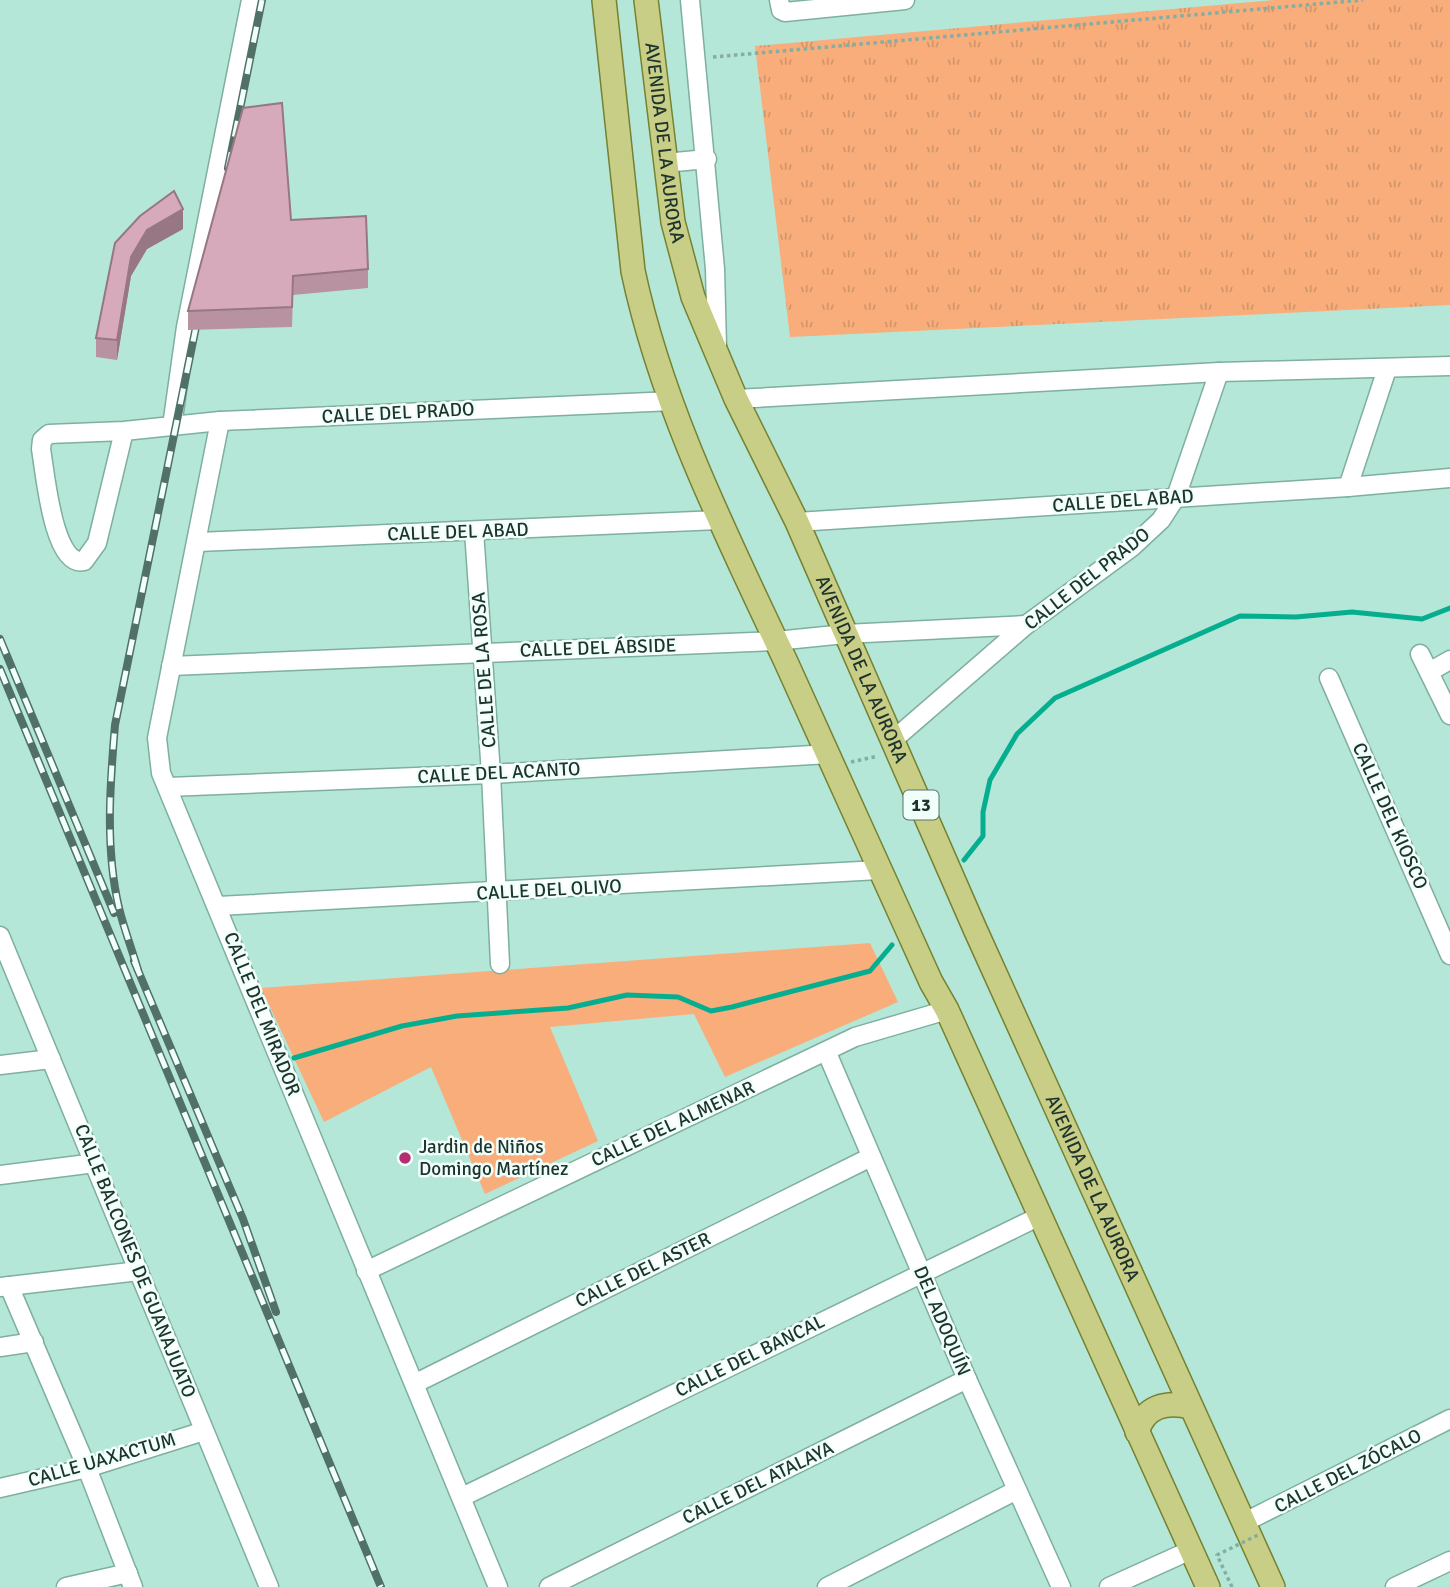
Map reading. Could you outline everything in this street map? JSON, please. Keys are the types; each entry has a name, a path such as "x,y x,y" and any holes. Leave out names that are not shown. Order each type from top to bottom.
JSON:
{"main road":[{"path":"604,0 633,271 639,299 673,401 719,520 879,870 947,1010 1038,1217 1208,1587"},
{"name":"AVENIDA DE LA AURORA","path":"646,0 673,222 687,276 718,358 797,522 894,747 1191,1407 1253,1528 1273,1587"},
{"path":"1137,1432 1147,1412 1159,1406 1176,1403 1191,1407"}],"street":[{"path":"172,426 186,327 251,0"},
{"path":"690,0 707,159 718,358"},
{"path":"779,0 781,10 785,12 905,0"},
{"path":"665,163 707,159"},
{"path":"736,399 1219,372 1450,366"},
{"path":"1348,487 1387,369"},
{"name":"CALLE DEL PRADO","path":"894,747 1026,625 1132,547 1161,520 1177,497 1219,372"},
{"name":"CALLE DEL PRADO","path":"124,431 97,543 84,561 75,561 66,554 57,538 41,443 49,434 124,431 220,421 673,401"},
{"name":"CALLE DEL MIRADOR","path":"220,421 157,738 161,773 366,1271 416,1383 498,1587"},
{"name":"CALLE DEL ABAD","path":"797,522 1348,487 1450,478"},
{"name":"CALLE DEL ABAD","path":"198,542 719,520"},
{"name":"CALLE DE LA ROSA","path":"474,531 491,774 500,964"},
{"name":"CALLE DEL ÁBSIDE","path":"171,666 776,641 845,634 1026,625"},
{"path":"1420,654 1450,715"},
{"path":"1429,672 1450,660"},
{"name":"CALLE DEL KIOSCO","path":"1329,678 1450,955"},
{"name":"CALLE DEL ACANTO","path":"168,787 831,760"},
{"name":"CALLE DEL OLIVO","path":"218,906 879,870"},
{"name":"CALLE BALCONES DE GUANAJUATO","path":"0,936 4,956 95,1163 268,1587"},
{"name":"CALLE DEL ALMENAR","path":"366,1271 604,1155 827,1053 869,1031 947,1010"},
{"name":"DEL ADOQUÍN","path":"827,1053 967,1379 1061,1587"},
{"path":"0,1065 51,1059"},
{"name":"CALLE DEL ASTER","path":"416,1383 871,1157"},
{"path":"0,1175 95,1163"},
{"name":"CALLE DEL BANCAL","path":"462,1497 1038,1217"},
{"path":"66,1587 130,1580 34,1342 5,1286 139,1271"},
{"path":"0,1347 34,1342"},
{"name":"CALLE DEL ATALAYA","path":"549,1587 967,1379"},
{"name":"CALLE DEL ZÓCALO","path":"1253,1528 1450,1419"},
{"name":"CALLE UAXACTUM","path":"0,1488 87,1468 204,1431"},
{"path":"827,1587 1017,1490"},
{"path":"1109,1587 1191,1550"},
{"path":"1395,1587 1450,1561"}],"path":[{"path":"696,58 1363,0"},
{"path":"831,760 894,747"},
{"path":"1232,1587 1217,1555 1253,1528"}],"green space":[{"path":"1274,0 1450,0 1450,305 790,337 755,46"},
{"path":"870,943 898,1002 725,1077 694,1014 550,1027 598,1141 485,1194 431,1067 324,1122 261,988"}],"building":[{"path":"282,103 291,220 366,216 368,269 293,276 292,307 188,311 243,108"},
{"path":"174,191 183,209 147,230 131,257 117,340 96,338 115,243 140,216"}],"waterway":[{"path":"964,860 983,836 983,812 990,780 1017,734 1055,698 1240,616 1296,617 1352,612 1422,619 1450,608"},
{"path":"294,1058 402,1026 457,1016 568,1008 627,995 678,997 711,1011 870,971 892,945"}],"railway":[{"path":"228,168 262,0"},
{"path":"138,970 119,908 112,862 110,793 115,725 199,312"},
{"path":"0,639 114,913"},
{"path":"0,669 381,1587"},
{"path":"134,961 243,1219 276,1312"}],"place":[{"name":"Jardin de Niños Domingo Martínez","path":"405,1158"}]}
